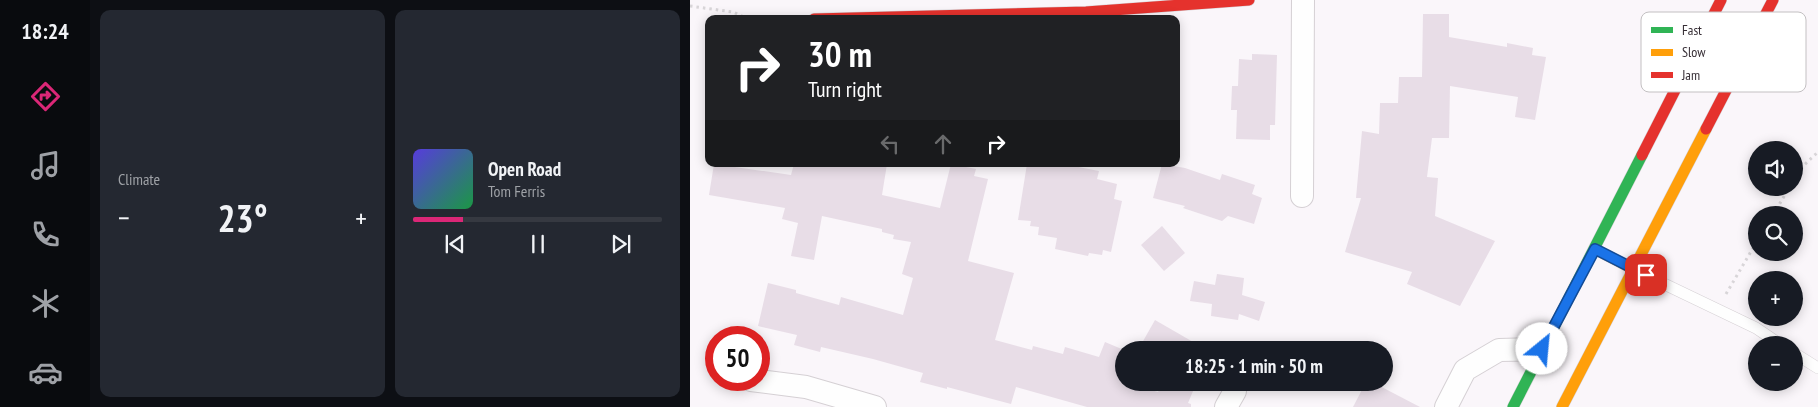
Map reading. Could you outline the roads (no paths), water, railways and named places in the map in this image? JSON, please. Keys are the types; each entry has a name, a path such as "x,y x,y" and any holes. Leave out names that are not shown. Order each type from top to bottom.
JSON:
{"main road":[{"path":"1012,15 1158,9 1249,0"},
{"path":"1715,12 1721,0"},
{"path":"1767,12 1773,0"},
{"path":"1513,407 1674,92"},
{"path":"1562,407 1726,92"},
{"path":"1595,249 1635,270"}],"street":[{"path":"1302,196 1303,0"},
{"path":"1446,407 1465,370 1499,350 1542,349"},
{"path":"770,382 806,387 875,407"},
{"path":"1226,407 1234,391"}],"lane":[{"path":"1635,270 1756,328 1768,336"},
{"path":"1803,359 1818,368"}]}
